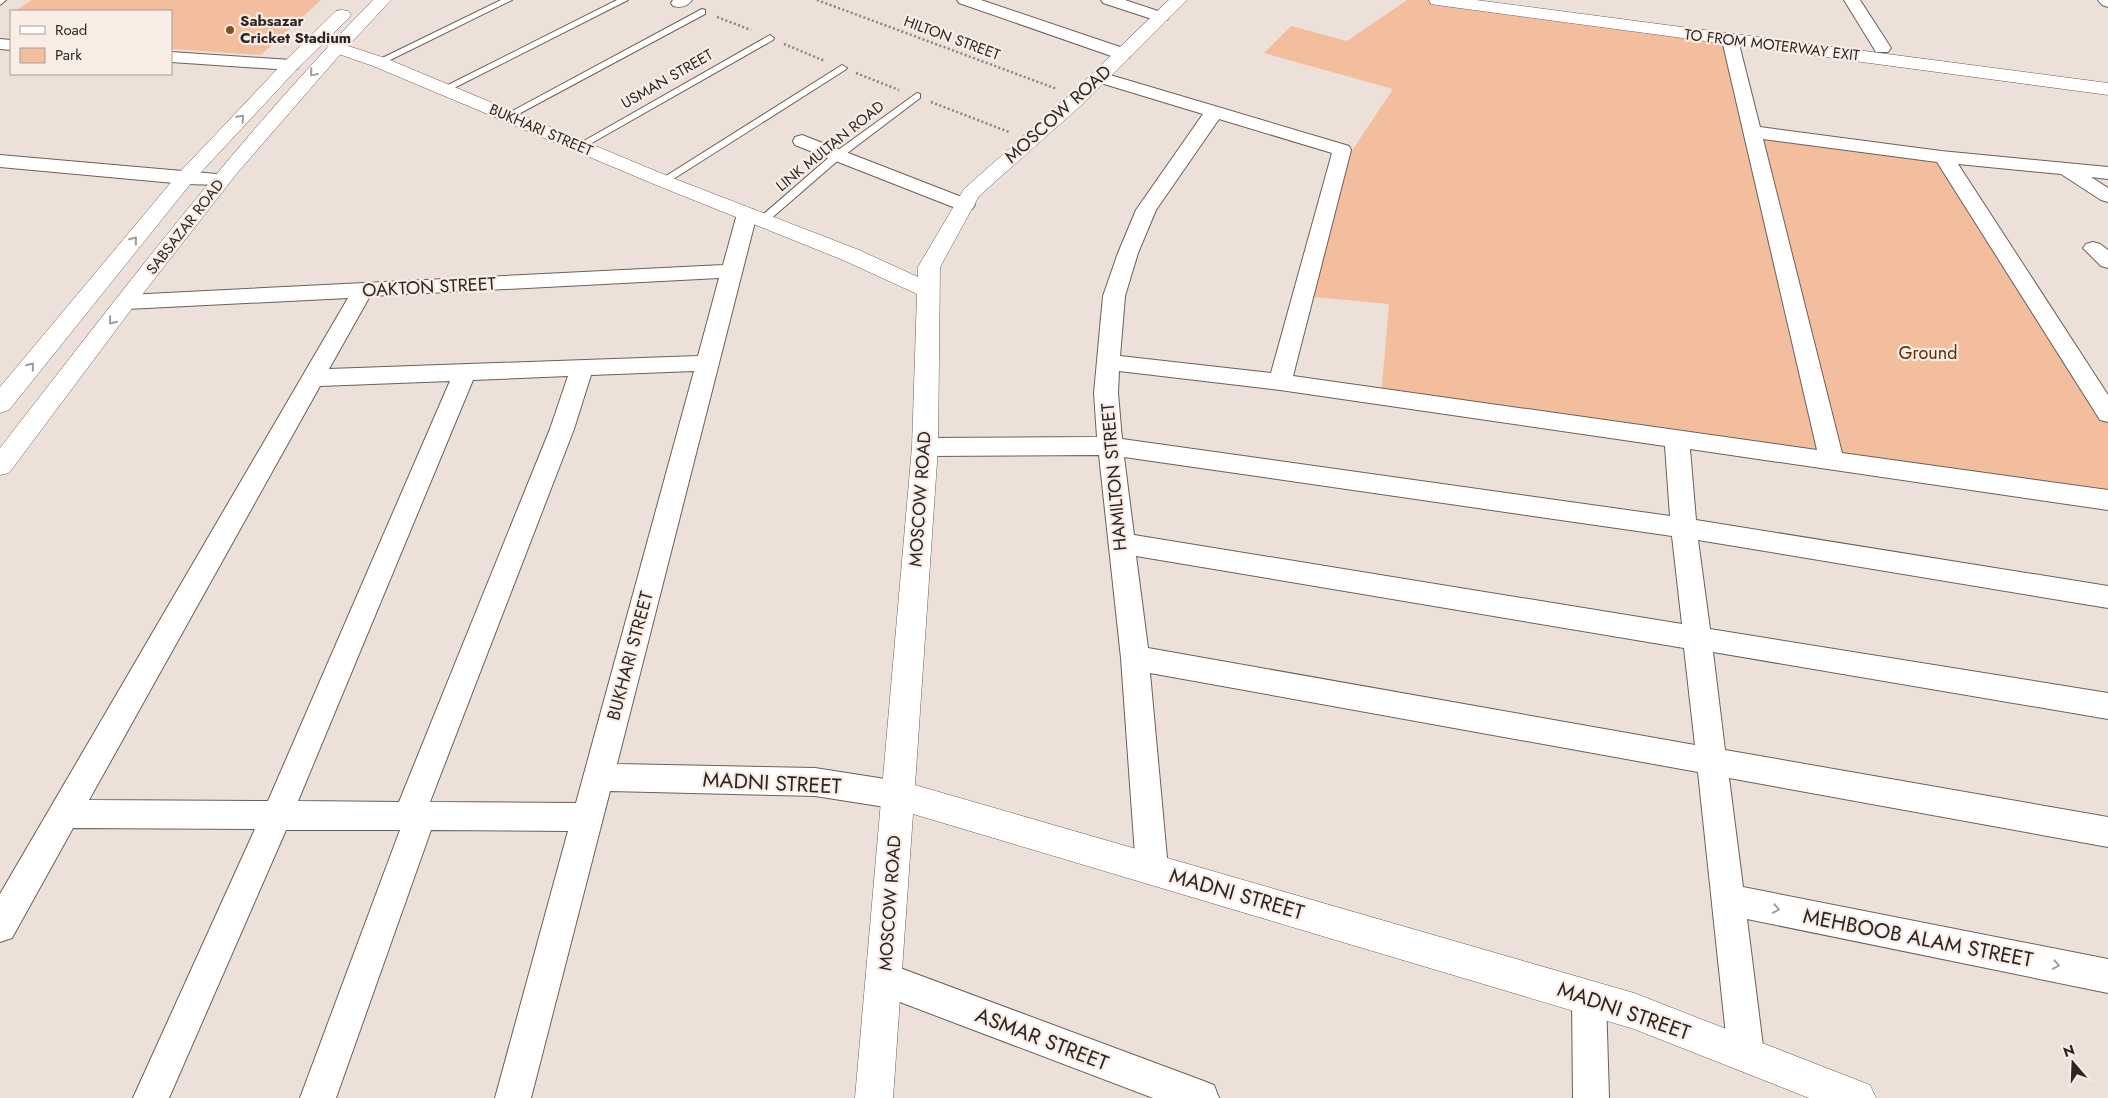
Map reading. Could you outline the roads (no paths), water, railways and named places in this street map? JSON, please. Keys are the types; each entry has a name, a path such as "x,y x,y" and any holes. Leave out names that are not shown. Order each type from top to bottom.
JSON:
{"main road":[{"name":"SABSAZAR ROAD","path":"0,404 185,178 291,65 356,0"},
{"name":"SABSAZAR ROAD","path":"0,466 222,179 336,47 383,0"},
{"name":"TO FROM MOTERWAY EXIT","path":"1436,0 2108,89"},
{"name":"TO FROM MOTERWAY EXIT","path":"1526,0 2108,76"},
{"name":"MOSCOW ROAD","path":"874,1098 925,447 929,267 971,193 1079,97 1170,8"},
{"name":"BUKHARI STREET","path":"336,47 379,62 663,181 852,255 928,291"},
{"name":"MADNI STREET","path":"898,795 1634,1011 1857,1098"}],"street":[{"path":"965,0 1123,54"},
{"path":"1109,0 1170,8"},
{"path":"1852,0 1882,48"},
{"path":"1730,40 1832,461"},
{"path":"172,56 291,65"},
{"path":"1100,77 1342,150 1280,382"},
{"name":"HAMILTON STREET","path":"1152,869 1134,658 1110,446 1106,393 1108,362 1114,296 1128,253 1146,210 1214,112"},
{"path":"1753,132 1944,156 2108,173"},
{"path":"802,141 964,205"},
{"path":"1944,156 2108,414"},
{"path":"1,162 185,178 222,179"},
{"path":"2064,169 2108,196"},
{"name":"BUKHARI STREET","path":"513,1098 732,271 755,217"},
{"name":"OAKTON STREET","path":"127,302 732,271"},
{"path":"0,926 363,290"},
{"path":"1108,362 1280,382 2108,500"},
{"path":"313,378 707,363"},
{"path":"318,1098 416,816 562,428 582,368"},
{"path":"151,1098 277,815 465,372"},
{"path":"1677,438 1684,528 1746,1054"},
{"path":"925,447 1110,446 1684,528 2108,597"},
{"path":"1120,542 2108,706"},
{"path":"1134,658 2108,832"},
{"name":"MADNI STREET","path":"598,777 815,782 898,795"},
{"path":"64,814 588,817"},
{"name":"MEHBOOB ALAM STREET","path":"1728,900 2108,976"},
{"name":"ASMAR STREET","path":"884,979 1201,1098"},
{"path":"1589,998 1591,1098"}],"lane":[{"path":"379,62 508,0"},
{"path":"445,90 624,0"},
{"path":"508,116 702,12"},
{"name":"USMAN STREET","path":"580,146 770,38"},
{"path":"663,181 842,68"},
{"name":"LINK MULTAN ROAD","path":"755,217 917,96"}],"place":[{"name":"Sabsazar Cricket Stadium","path":"230,30"}],"park label":[{"name":"Ground","path":"1928,353"}]}
